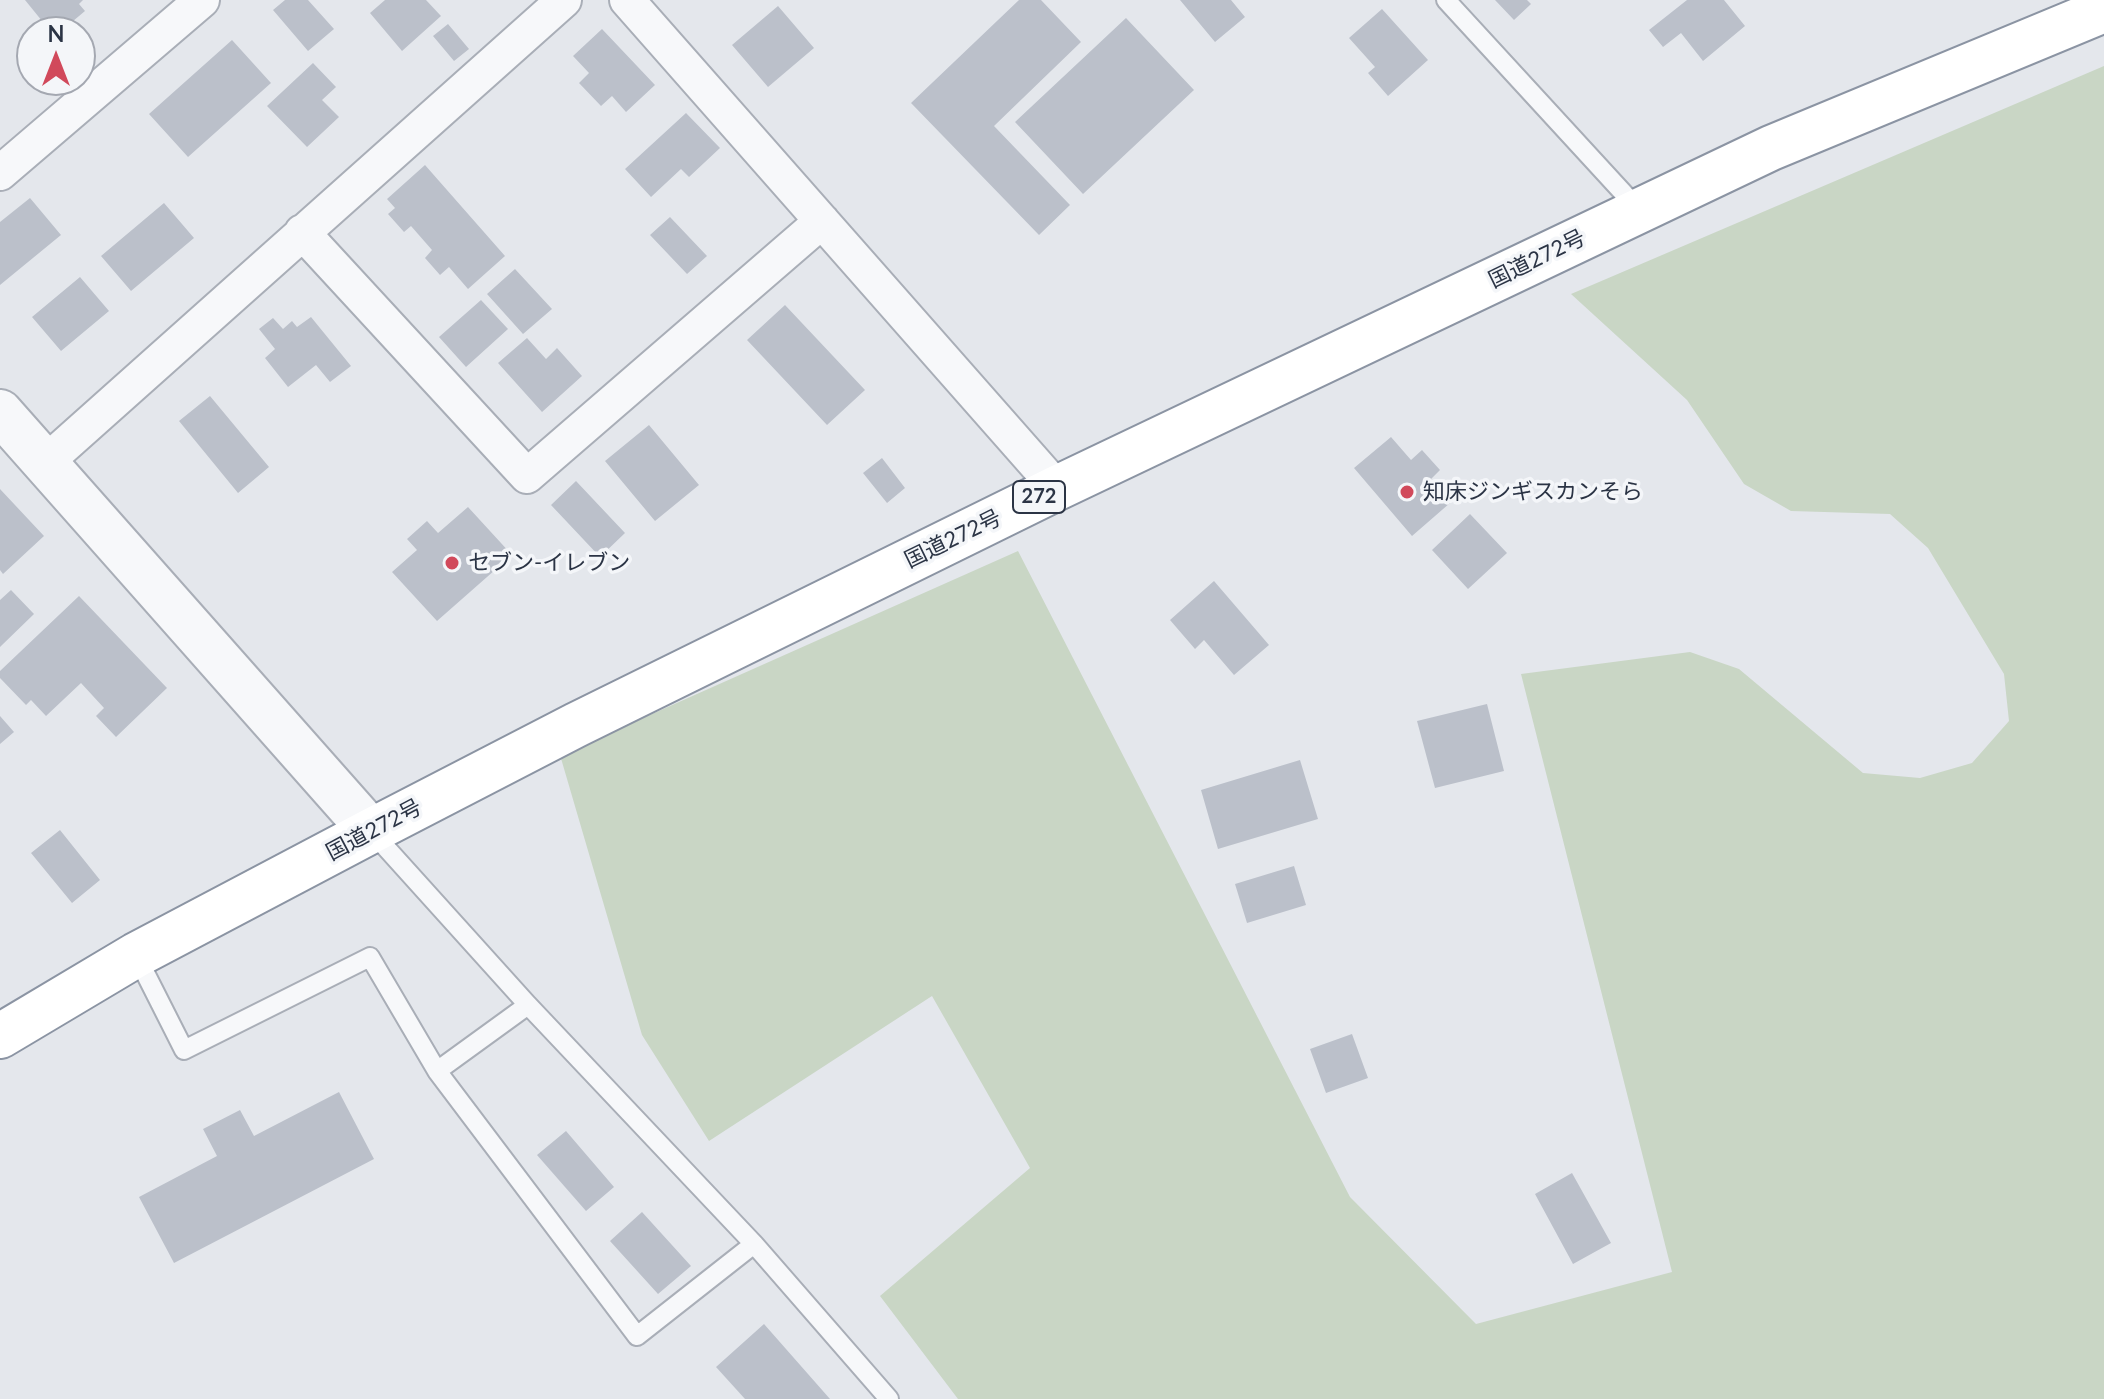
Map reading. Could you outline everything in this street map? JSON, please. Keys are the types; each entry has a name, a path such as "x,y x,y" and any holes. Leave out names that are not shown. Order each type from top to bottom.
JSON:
{"highway":[{"name":"国道272号","path":"0,1036 136,955 371,831 576,725 1057,488 1771,148 2104,10"}],"street":[{"path":"0,173 202,0"},
{"path":"46,462 564,0"},
{"path":"627,0 1057,488"},
{"path":"302,232 527,476 822,221"},
{"path":"0,412 371,831"}],"lane":[{"path":"1446,0 1639,211"},
{"path":"371,831 528,1005 754,1244 889,1399"},
{"path":"136,955 184,1050 370,957 437,1071 637,1336 754,1244"},
{"path":"437,1071 528,1005"}],"green space":[{"path":"2104,66 2104,1399 958,1399 880,1296 1030,1168 932,996 709,1141 642,1035 560,755 1018,551 1350,1197 1476,1324 1672,1272 1521,674 1690,652 1739,669 1863,773 1920,778 1972,763 2009,721 2004,674 1928,548 1890,514 1791,511 1744,484 1687,400 1571,294"}],"building":[{"path":"25,0 83,0 79,4 85,11 79,16 38,16"},
{"path":"285,0 308,0 334,29 308,51 273,10"},
{"path":"385,0 426,0 441,16 402,51 370,13"},
{"path":"1019,0 1041,0 1081,42 994,126 1070,205 1039,235 911,103"},
{"path":"1180,0 1231,0 1245,17 1215,42"},
{"path":"1495,0 1527,0 1531,4 1514,20"},
{"path":"1687,0 1724,0 1745,26 1703,61 1681,33 1663,47 1649,30"},
{"path":"778,6 814,48 768,87 732,45"},
{"path":"1382,9 1428,60 1388,96 1368,73 1375,67 1349,38"},
{"path":"1126,18 1194,90 1083,194 1015,122"},
{"path":"448,24 469,49 454,61 433,36"},
{"path":"602,29 655,85 626,112 612,96 601,106 579,83 589,73 573,56"},
{"path":"232,40 271,83 188,157 149,114"},
{"path":"313,63 336,87 322,100 339,117 307,147 267,106"},
{"path":"686,113 720,148 689,177 681,169 651,197 625,169"},
{"path":"425,165 505,256 468,289 449,267 440,275 425,258 432,250 411,226 404,232 388,214 395,208 387,199"},
{"path":"30,198 61,235 0,285 0,222"},
{"path":"164,203 194,238 131,291 101,256"},
{"path":"670,217 707,256 687,274 650,235"},
{"path":"515,269 552,309 523,334 487,294"},
{"path":"80,277 109,311 61,351 32,317"},
{"path":"481,300 508,329 466,367 439,337"},
{"path":"785,305 865,390 827,425 747,340"},
{"path":"311,317 351,366 330,382 316,365 288,387 265,358 275,349 259,329 273,318 283,329 292,321 297,327"},
{"path":"527,338 546,359 557,348 582,376 542,412 498,363"},
{"path":"210,396 269,467 238,493 179,421"},
{"path":"649,425 699,485 655,521 605,461"},
{"name":"知床ジンギスカンそら","path":"1391,437 1411,460 1422,450 1440,470 1430,480 1450,503 1412,536 1354,468"},
{"path":"882,458 905,488 887,503 863,473"},
{"path":"576,481 625,533 600,557 551,505"},
{"path":"0,489 44,536 3,574 0,570"},
{"name":"セブン-イレブン","path":"468,507 512,555 437,621 392,572 417,550 407,539 427,521 438,533"},
{"path":"1470,514 1507,553 1468,589 1432,550"},
{"path":"1214,581 1269,645 1234,675 1204,640 1195,649 1170,620"},
{"path":"11,590 34,614 0,647 0,600"},
{"path":"79,596 167,688 116,737 96,716 104,708 81,683 46,716 31,700 26,705 0,678 0,671"},
{"path":"1487,704 1504,771 1435,788 1417,721"},
{"path":"0,716 14,732 0,744"},
{"path":"1300,760 1318,819 1218,849 1201,790"},
{"path":"60,830 100,880 72,903 31,853"},
{"path":"1294,866 1306,905 1247,923 1235,884"},
{"path":"1352,1034 1368,1078 1326,1093 1310,1049"},
{"path":"339,1092 374,1159 174,1263 139,1197 217,1156 203,1129 240,1110 254,1136"},
{"path":"566,1131 614,1187 586,1211 537,1155"},
{"path":"1572,1173 1611,1243 1573,1264 1535,1194"},
{"path":"642,1212 691,1266 658,1294 610,1241"},
{"path":"764,1324 830,1399 745,1399 716,1367"}],"place":[{"name":"知床ジンギスカンそら","path":"1407,492"},
{"name":"セブン-イレブン","path":"452,563"}]}
